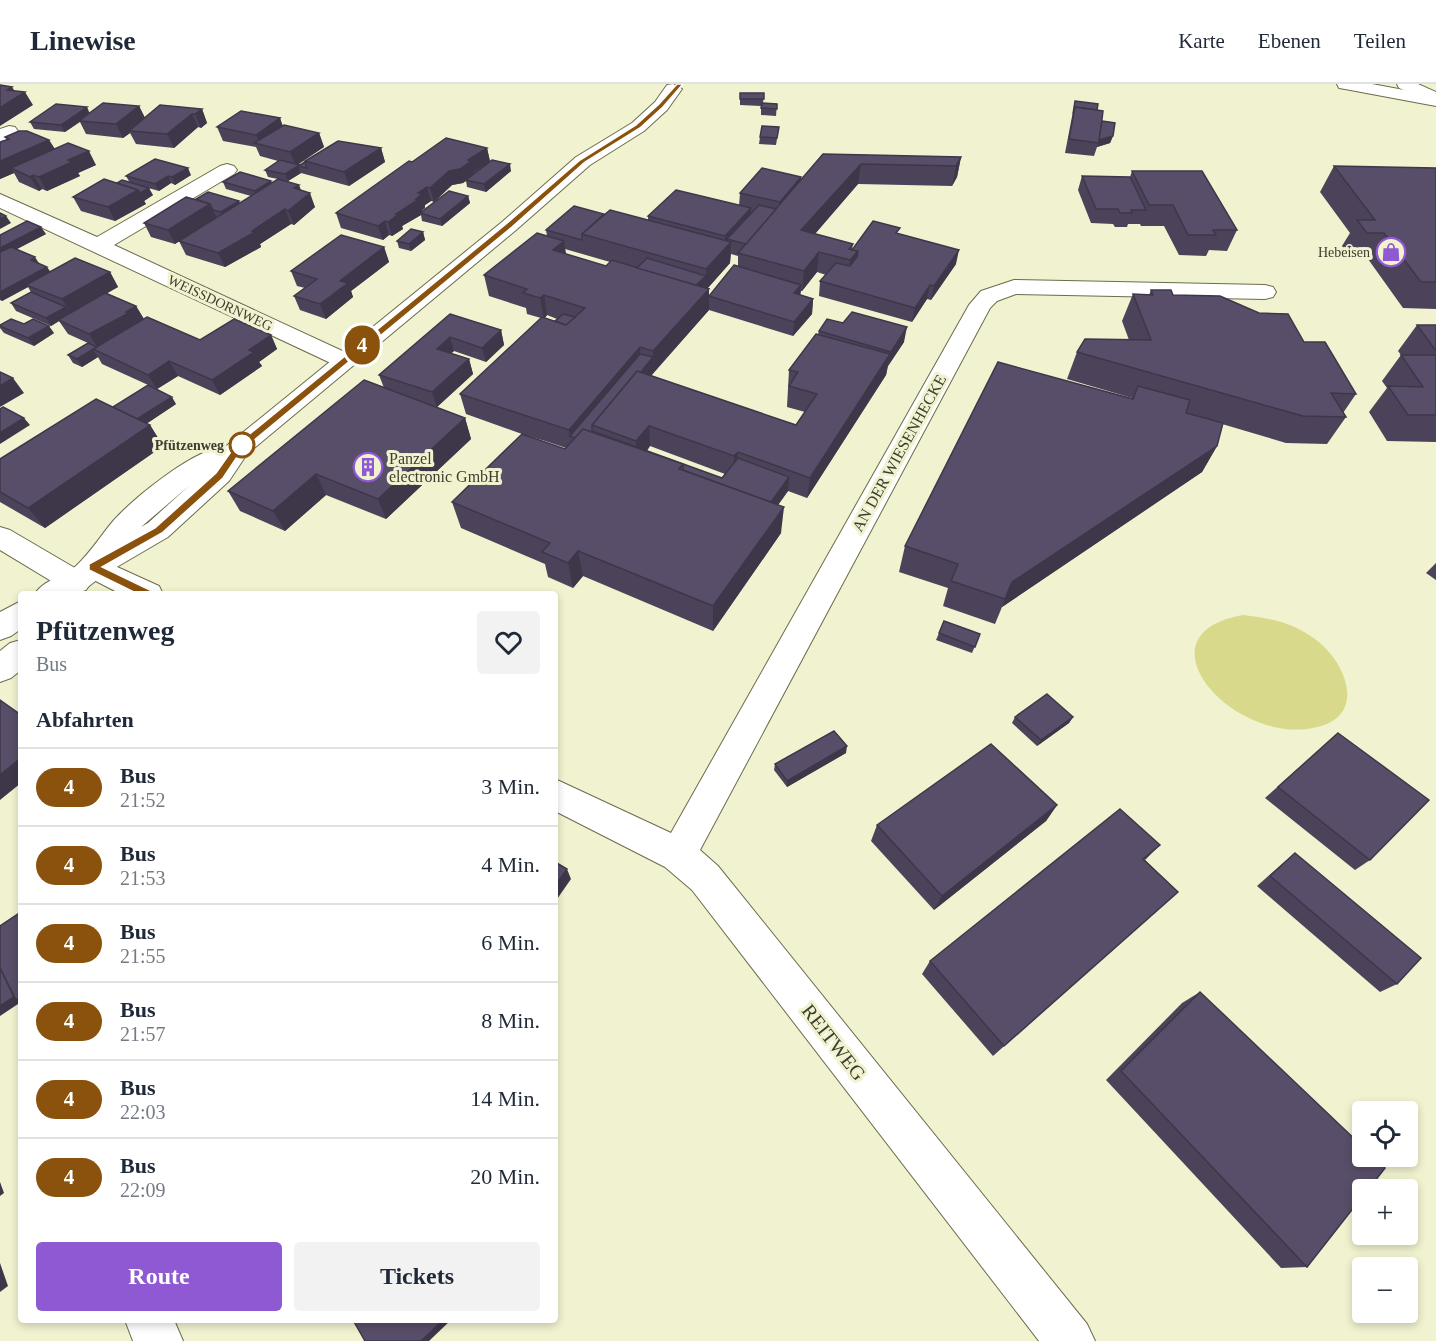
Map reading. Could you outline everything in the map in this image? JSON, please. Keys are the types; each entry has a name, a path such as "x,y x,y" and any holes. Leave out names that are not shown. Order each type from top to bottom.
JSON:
{"main road":[{"path":"1345,84 1436,100"},
{"path":"1406,84 1436,100"},
{"path":"583,161 604,131 623,115 676,87"},
{"path":"72,584 158,530 219,476 238,448 509,226 583,161 638,127 661,106 676,87"},
{"path":"98,246 227,170"},
{"name":"WEISSDORNWEG","path":"0,200 343,360"},
{"name":"AN DER WIESENHECKE","path":"678,855 980,305 988,296 1014,287 1265,292"},
{"path":"0,537 72,584 125,591"},
{"path":"0,628 18,615"},
{"path":"0,669 18,654"},
{"name":"REITWEG","path":"558,795 678,855 705,878 1070,1341"},
{"path":"150,1323 158,1341"}],"shaded area":[{"path":"1243,615 1288,624 1312,637 1324,647 1335,659 1347,687 1347,701 1342,713 1331,722 1313,728 1282,729 1253,720 1227,704 1207,685 1196,663 1197,643 1211,626"}],"building":[{"path":"0,85 12,87 7,90 25,92 0,108"},
{"path":"740,93 764,93 764,99 740,99"},
{"path":"1075,101 1098,104 1097,110 1075,107 1073,114"},
{"path":"103,103 139,106 116,124 79,121"},
{"path":"762,103 777,104 777,109 761,108"},
{"path":"56,104 87,107 61,125 30,122"},
{"path":"160,105 202,109 167,134 129,131"},
{"path":"1075,107 1103,111 1099,143 1069,139"},
{"path":"241,111 280,118 256,135 217,127"},
{"path":"1102,121 1115,123 1113,136 1099,140"},
{"path":"284,125 319,133 290,152 254,143"},
{"path":"762,126 779,127 777,138 760,137"},
{"path":"19,131 27,131 49,140 0,161 0,142 9,139 5,137"},
{"path":"446,138 487,148 468,160 471,161 460,169 449,171 430,188 427,187 418,193 422,194 416,199 419,199 388,222 385,221 378,226 336,213 409,161 412,162"},
{"path":"338,141 381,148 344,172 305,161"},
{"path":"68,143 89,151 68,160 72,162 39,177 33,175 30,177 11,168"},
{"path":"823,154 961,157 956,166 861,164 801,230 853,244 849,249 858,251 850,260 819,252 804,271 738,253"},
{"path":"155,159 188,168 155,184 126,176"},
{"path":"280,160 300,165 285,174 265,170"},
{"path":"492,160 510,164 484,184 466,180"},
{"path":"305,162 307,168 298,166"},
{"path":"1334,166 1436,168 1436,282 1421,282 1384,233 1367,233 1357,220 1375,220"},
{"path":"762,168 801,177 780,202 740,193"},
{"path":"1132,171 1202,171 1237,230 1213,230 1216,235 1188,235 1173,205 1149,205"},
{"path":"240,172 271,181 255,191 223,182"},
{"path":"1082,176 1130,177 1146,210 1120,213 1118,209 1096,209"},
{"path":"104,179 138,190 108,207 73,197"},
{"path":"278,179 299,185 294,188 310,193 288,211 285,209 252,231 255,232 218,253 179,241"},
{"path":"122,180 149,188 140,193 138,190 117,183"},
{"path":"676,190 751,208 725,236 648,216"},
{"path":"449,191 468,196 440,219 420,213"},
{"path":"208,192 239,201 221,212 213,210 210,204 196,199"},
{"path":"186,197 210,204 168,230 144,223"},
{"path":"759,205 776,209 746,244 727,239"},
{"path":"574,206 604,214 582,234 582,240 546,230"},
{"path":"610,210 731,242 706,269 582,234"},
{"path":"27,221 41,227 0,248 0,235"},
{"path":"873,221 900,228 896,233 959,250 934,286 930,285 915,308 820,281 836,263 850,266 857,257 858,251 852,250"},
{"path":"411,229 423,232 409,244 397,241"},
{"path":"537,233 564,241 553,250 606,266 612,260 709,289 653,351 640,347 569,430 460,394 542,317 566,325 585,308 544,295 540,298 523,293 527,289 484,275"},
{"path":"341,235 384,247 340,281 348,283 320,304 294,296 317,279 291,271"},
{"path":"11,247 35,257 31,260 47,267 0,292 0,252"},
{"path":"75,258 110,272 62,299 26,285"},
{"path":"647,258 706,276 696,285 637,268"},
{"path":"734,265 801,285 794,293 813,299 794,322 709,296"},
{"path":"1151,290 1171,290 1173,295 1220,296 1259,313 1288,314 1304,342 1325,342 1356,394 1331,393 1346,417 1303,416 1077,352 1085,339 1151,340 1133,294 1153,295"},
{"path":"31,292 66,307 46,318 11,303"},
{"path":"105,293 136,306 126,312 129,313 89,334 58,320"},
{"path":"852,312 907,327 891,352 819,331 827,319 843,323"},
{"path":"450,314 501,330 482,348 450,337 437,349 469,359 432,392 379,375"},
{"path":"563,314 575,317 566,325 555,321"},
{"path":"147,317 200,340 234,319 271,335 249,350 254,352 212,380 169,361 148,375 93,349"},
{"path":"11,319 24,324 33,319 49,326 28,338 0,326"},
{"path":"1417,325 1436,325 1436,351"},
{"path":"816,334 890,354 810,478 738,452 734,456 649,426 636,441 592,425 637,371 796,425 817,394 789,386 798,372 789,370"},
{"path":"88,343 97,347 77,359 68,355"},
{"path":"640,354 653,357 641,372 637,371 592,425 592,431 722,478 738,458 789,477 771,502 683,470 683,464 583,429 575,438 570,436"},
{"path":"1401,355 1436,355 1436,415 1408,415 1388,386 1423,387"},
{"path":"998,362 1133,399 1138,386 1190,400 1186,413 1223,423 1217,446 1012,582 1005,599 951,581 958,564 905,546"},
{"path":"0,372 13,378 0,386"},
{"name":"Panzel electronic GmbH","path":"364,380 465,418 378,499 316,474 273,511 228,491"},
{"path":"148,385 172,397 137,419 113,407"},
{"path":"96,399 150,425 28,508 0,492 0,459"},
{"path":"3,407 24,418 0,433 0,409"},
{"path":"583,429 683,464 679,469 784,507 713,606 578,551 568,563 542,552 550,543 452,502 522,434 565,449"},
{"path":"944,621 980,634 975,647 939,633"},
{"path":"1047,694 1073,717 1041,740 1015,717"},
{"path":"0,700 18,713 18,760 0,775"},
{"path":"834,731 847,746 787,781 775,764"},
{"path":"1338,733 1429,800 1370,860 1278,787"},
{"path":"991,744 1057,805 942,896 877,825"},
{"path":"1120,809 1160,845 1143,859 1178,892 1004,1046 930,961"},
{"path":"1295,853 1421,958 1397,984 1270,876"},
{"path":"558,864 567,869 558,882"},
{"path":"18,914 18,999 16,1000 0,968 0,926"},
{"path":"0,968 14,997 0,1006"},
{"path":"1200,992 1352,1136 1352,1167 1385,1168 1376,1179 1352,1179 1352,1210 1307,1267 1121,1071"},
{"path":"355,1323 440,1323 421,1341 365,1341"}],"bus line":[{"name":"4","path":"142,591 93,567 158,530 219,476 238,448 509,226 583,161 638,127 680,84"}],"place":[{"name":"Hebeisen","path":"1391,252"},
{"name":"Pfützenweg","path":"242,445"},
{"name":"Panzel electronic GmbH","path":"368,467"}]}
